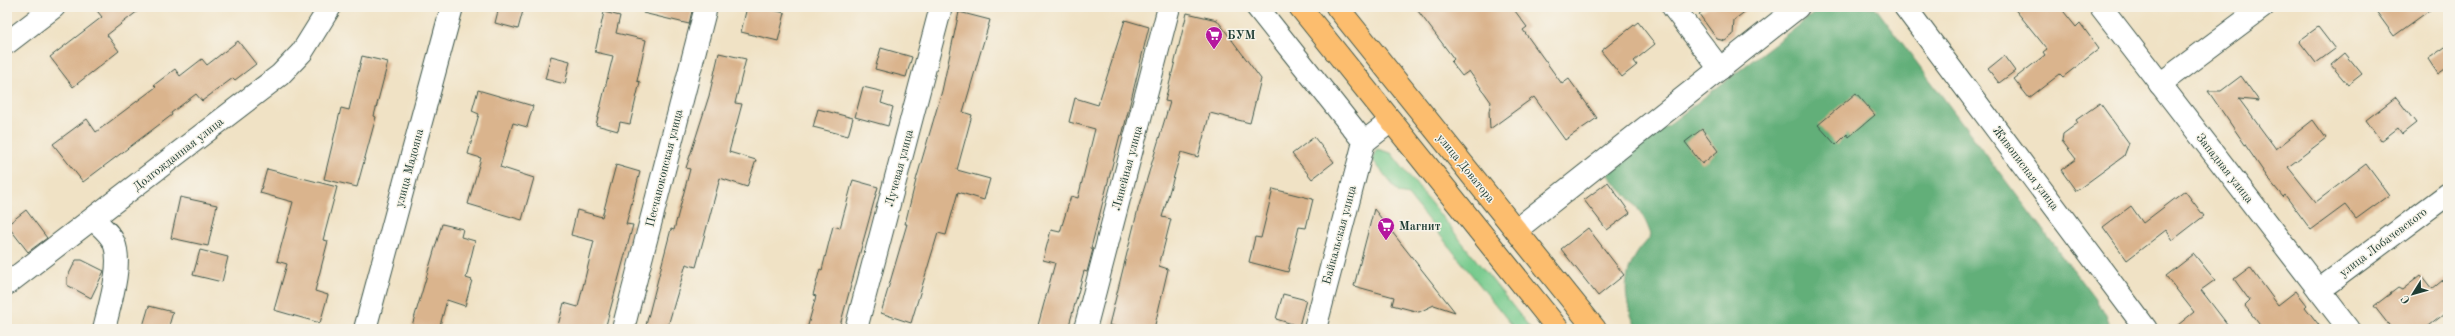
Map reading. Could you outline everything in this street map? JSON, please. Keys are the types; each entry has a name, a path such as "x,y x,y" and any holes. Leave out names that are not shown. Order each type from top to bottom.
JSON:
{"main road":[{"path":"1300,7 1558,329"},
{"name":"улица Доватора","path":"1337,7 1595,329"}],"street":[{"path":"7,43 54,7"},
{"name":"Долгожданная улица","path":"7,284 280,75 302,52 330,7"},
{"name":"улица Мадояна","path":"365,329 452,7"},
{"name":"Песчанокопская улица","path":"623,329 706,7"},
{"name":"Лучевая улица","path":"856,329 941,7"},
{"name":"Линейная улица","path":"1084,329 1169,7"},
{"path":"1257,7 1364,142 1391,121"},
{"path":"1673,7 1720,69"},
{"path":"1516,230 1798,7"},
{"name":"Живописная улица","path":"1905,7 2146,329"},
{"name":"Западная улица","path":"2101,7 2349,329"},
{"path":"2160,84 2263,7"},
{"name":"Байкальская улица","path":"1315,329 1364,142"},
{"name":"улица Лобачевского","path":"2319,290 2448,194"},
{"path":"93,219 114,243 116,259 113,287 104,329"}],"green space":[{"path":"1822,7 1875,7 2106,314 2111,329 1637,329 1629,310 1626,290 1627,280 1633,261 1651,235 1646,222 1639,211 1610,177 1608,172 1611,165 1633,152"},
{"path":"1377,149 1391,153 1531,329 1515,329 1408,195 1399,193 1372,159"}],"building":[{"path":"94,7 143,7 107,35 119,51 73,87 50,57 102,17"},
{"path":"499,7 524,7 518,29 495,23"},
{"path":"644,7 693,7 689,24 643,13"},
{"path":"747,7 761,7 785,13 778,41 741,32"},
{"path":"1415,7 1512,7 1527,27 1523,30 1562,84 1569,79 1597,118 1565,140 1534,97 1490,129 1489,111 1491,102 1469,71 1462,76 1451,62 1454,59"},
{"path":"1708,7 1751,7 1734,20 1733,35 1725,41 1717,39 1699,14"},
{"path":"2013,7 2060,7 2076,27 2080,23 2099,49 2063,77 2060,74 2029,98 2014,79 2045,55 2043,52 2047,49"},
{"path":"2373,7 2434,7 2394,36"},
{"path":"604,12 620,16 616,33 646,40 637,81 640,82 630,124 620,122 618,131 596,125 613,56 595,52"},
{"path":"959,12 990,20 963,112 972,115 957,170 990,179 984,200 958,192 946,235 938,233 911,323 881,313 907,224 905,224 916,180 942,91"},
{"path":"1187,13 1217,20 1261,79 1250,123 1210,113 1198,157 1181,152 1162,217 1171,219 1159,266 1168,269 1154,329 1125,329 1109,325 1138,209 1170,102 1165,101"},
{"path":"1125,20 1149,27 1122,136 1120,135 1091,248 1093,249 1087,272 1084,271 1068,329 1037,329 1055,263 1043,260 1051,230 1060,232 1071,196 1078,198 1095,129 1069,122 1075,98 1098,105"},
{"path":"1638,22 1655,44 1634,61 1637,65 1622,77 1601,51"},
{"path":"2318,27 2335,49 2316,63 2299,41"},
{"path":"238,41 256,64 235,80 233,78 202,101 196,94 171,113 172,115 83,182 53,144 87,119 96,132 156,87 154,85 175,69 180,76 202,59 207,65"},
{"path":"2448,45 2448,67 2438,74 2428,59"},
{"path":"881,48 912,57 906,77 875,69"},
{"path":"719,53 746,59 735,103 742,104 729,152 756,160 747,187 720,178 696,267 686,264 667,329 645,329 671,229 674,230 690,169 686,168 709,96"},
{"path":"2345,53 2362,74 2348,85 2331,65"},
{"path":"362,56 388,62 374,116 376,117 357,187 324,179 341,108 349,110"},
{"path":"551,56 570,61 565,84 545,79"},
{"path":"2004,56 2015,71 1999,83 1988,69"},
{"path":"2241,76 2259,101 2239,99 2276,149 2313,120 2326,138 2288,167 2316,202 2366,164 2389,195 2356,219 2345,205 2311,230 2285,195 2283,197 2270,181 2208,91 2221,91"},
{"path":"863,87 884,92 881,103 893,107 888,126 855,117"},
{"path":"478,90 533,106 527,127 513,123 500,167 534,178 522,220 468,204 481,158 468,154 479,114 472,111"},
{"path":"1856,93 1875,115 1849,137 1847,134 1836,145 1818,125"},
{"path":"2396,97 2416,123 2402,134 2398,128 2381,141 2366,120"},
{"path":"2100,103 2129,143 2124,156 2076,191 2061,170 2076,159 2062,141 2063,134 2078,123 2076,120"},
{"path":"818,109 853,118 848,136 813,127"},
{"path":"1702,129 1718,151 1702,164 1685,142"},
{"path":"1314,137 1334,162 1312,179 1292,154"},
{"path":"616,165 640,172 626,224 633,225 605,329 557,329 564,303 578,307 594,241 571,235 577,210 602,217"},
{"path":"267,169 337,187 323,240 328,241 315,291 328,295 320,323 274,310 287,264 277,261 293,202 260,193"},
{"path":"853,180 878,187 839,329 807,329 816,296 813,295 820,269 822,270 833,226 840,228"},
{"path":"1608,182 1630,213 1607,230 1584,200"},
{"path":"1273,189 1313,199 1306,228 1299,227 1288,272 1249,262 1255,237 1261,238"},
{"path":"2185,191 2204,216 2173,240 2166,230 2127,260 2103,227 2131,206 2143,223"},
{"path":"180,197 217,205 208,246 171,238"},
{"path":"1374,209 1455,312 1434,305 1419,312 1392,305 1394,297 1354,286"},
{"path":"26,210 47,238 28,252 7,225"},
{"path":"442,224 463,229 461,237 475,241 466,278 472,280 465,306 447,300 439,329 411,329"},
{"path":"1588,228 1624,275 1598,296 1561,249"},
{"path":"200,250 228,257 222,282 193,275"},
{"path":"2194,254 2215,280 2201,290 2231,329 2173,329 2194,312 2166,276"},
{"path":"76,260 82,260 104,271 91,298 67,285 67,278"},
{"path":"2250,267 2278,305 2296,291 2307,305 2305,307 2322,329 2263,329 2245,306 2250,301 2234,279"},
{"path":"2421,275 2432,289 2448,276 2448,311 2425,329 2392,329 2374,306 2398,288 2402,290"},
{"path":"1283,294 1306,300 1299,326 1276,319"},
{"path":"149,306 173,312 168,329 143,326"}],"place":[{"name":"БУМ","path":"1214,50"},
{"name":"Магнит","path":"1386,241"}]}
